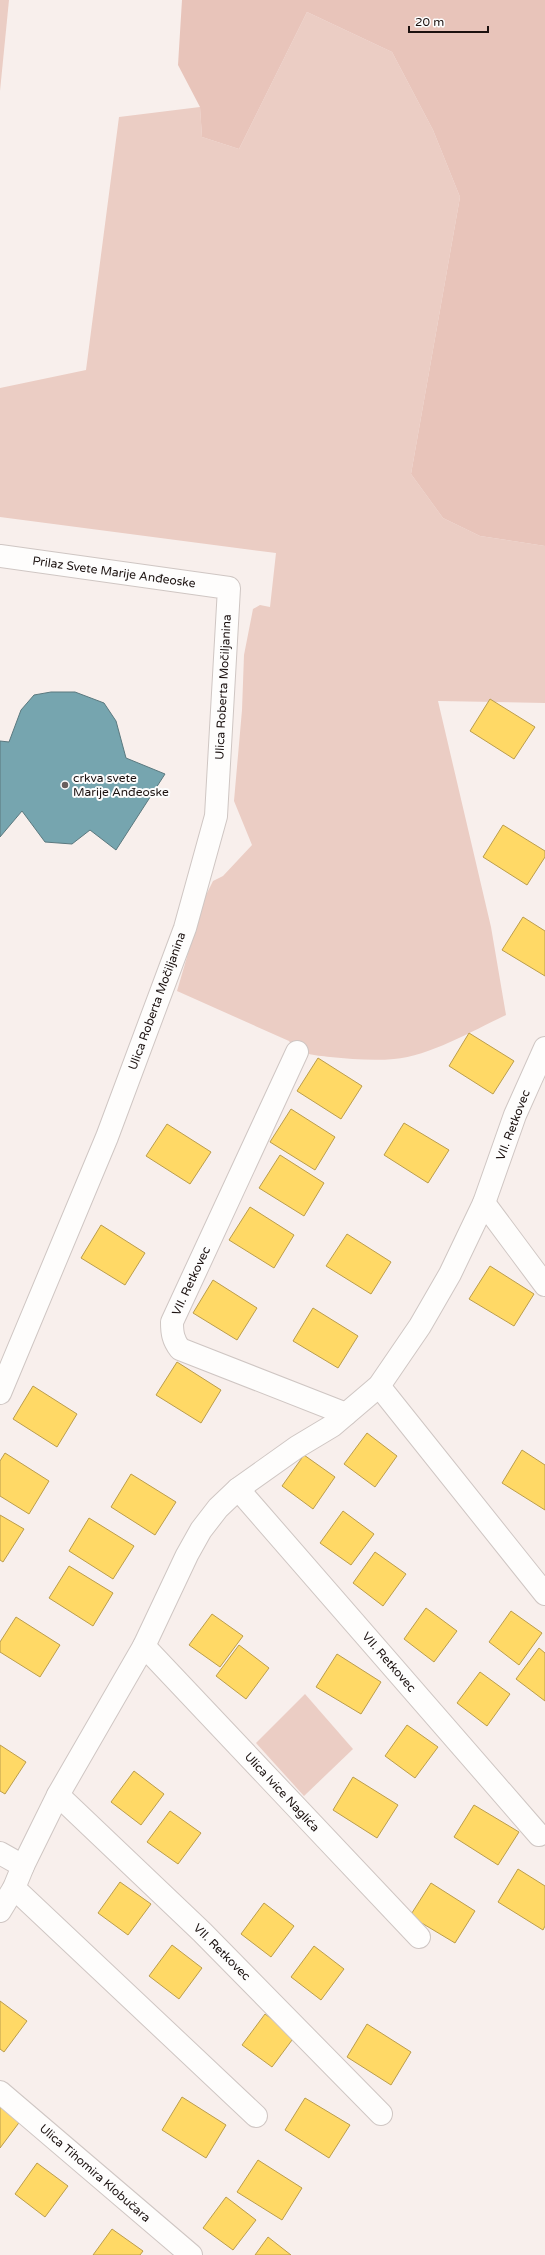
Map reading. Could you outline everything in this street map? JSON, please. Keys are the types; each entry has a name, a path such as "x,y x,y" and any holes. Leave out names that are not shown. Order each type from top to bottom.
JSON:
{"street":[{"name":"Prilaz Svete Marije Anđeoske","path":"0,556 229,588"},
{"name":"Ulica Roberta Močiljanina","path":"0,1393 107,1137 185,928 216,816 229,588"},
{"name":"VII. Retkovec","path":"0,1911 14,1888 23,1866 58,1795 144,1646 186,1555 201,1530 218,1508 238,1489 346,1414 379,1386 420,1326 450,1274 484,1203 515,1115 545,1048"},
{"name":"VII. Retkovec","path":"297,1052 172,1322 172,1332 174,1342 180,1349 346,1414"},
{"path":"484,1203 545,1285"},
{"path":"379,1386 545,1594"},
{"name":"VII. Retkovec","path":"238,1489 539,1835"},
{"name":"Ulica Ivice Naglića","path":"144,1646 419,1937"},
{"name":"VII. Retkovec","path":"58,1795 202,1932 381,2114"},
{"path":"0,1853 23,1866"},
{"path":"14,1888 256,2116"},
{"name":"Ulica Tihomira Klobučara","path":"0,2092 191,2255"}],"shaded area":[{"path":"0,0 9,0 0,91"},
{"path":"182,0 545,0 545,546 480,536 443,518 411,474 460,197 433,130 392,52 307,12 239,149 202,137 200,107 178,65"},
{"path":"307,12 392,52 433,130 460,197 411,474 443,518 480,536 545,546 545,703 438,701 491,927 506,1015 437,1048 408,1057 394,1059 354,1059 307,1054 297,1049 289,1041 177,991 204,899 213,881 223,876 252,845 234,801 242,710 244,655 253,609 260,605 270,607 276,553 0,517 0,388 86,370 119,117 200,107 202,137 239,149"},
{"path":"305,1694 353,1749 304,1796 256,1743"}],"building: Homes":[{"path":"490,699 535,727 514,759 470,731"},
{"path":"503,825 545,851 545,857 527,885 483,857"},
{"path":"523,917 545,931 545,976 502,950"},
{"path":"469,1033 514,1061 493,1094 449,1066"},
{"path":"318,1058 362,1086 341,1119 297,1091"},
{"path":"291,1109 335,1137 315,1170 270,1142"},
{"path":"404,1123 449,1150 428,1183 384,1155"},
{"path":"167,1124 211,1152 190,1184 146,1156"},
{"path":"280,1155 324,1183 304,1216 259,1188"},
{"path":"250,1207 294,1235 274,1268 229,1240"},
{"path":"101,1225 145,1253 125,1285 81,1258"},
{"path":"347,1234 391,1262 371,1294 326,1266"},
{"path":"490,1266 534,1294 514,1326 469,1299"},
{"path":"213,1280 257,1308 237,1340 193,1313"},
{"path":"313,1308 358,1336 338,1368 293,1341"},
{"path":"177,1362 221,1390 201,1423 156,1395"},
{"path":"33,1386 77,1414 57,1447 13,1419"},
{"path":"367,1433 397,1456 375,1487 344,1464"},
{"path":"522,1450 545,1465 545,1510 502,1483"},
{"path":"5,1453 49,1481 29,1514 0,1496 0,1461"},
{"path":"304,1455 335,1477 313,1509 282,1486"},
{"path":"131,1474 176,1502 155,1535 111,1507"},
{"path":"343,1511 374,1534 351,1565 320,1543"},
{"path":"0,1515 24,1529 3,1562 0,1560"},
{"path":"89,1518 134,1546 113,1579 69,1551"},
{"path":"375,1552 406,1574 383,1606 353,1583"},
{"path":"69,1566 113,1593 93,1626 49,1598"},
{"path":"426,1608 457,1631 434,1662 404,1639"},
{"path":"511,1611 542,1633 519,1665 489,1642"},
{"path":"212,1614 243,1636 220,1667 189,1645"},
{"path":"16,1617 60,1645 40,1677 0,1652 0,1642"},
{"path":"239,1645 269,1668 246,1699 216,1676"},
{"path":"539,1648 545,1653 545,1701 516,1679"},
{"path":"337,1654 381,1682 361,1714 316,1687"},
{"path":"480,1672 510,1694 487,1726 457,1703"},
{"path":"407,1725 438,1747 415,1778 385,1756"},
{"path":"0,1745 26,1762 5,1794 0,1791"},
{"path":"134,1771 164,1794 141,1825 111,1802"},
{"path":"353,1777 398,1805 377,1838 333,1810"},
{"path":"474,1805 519,1832 498,1865 454,1837"},
{"path":"170,1811 201,1833 178,1864 147,1842"},
{"path":"518,1869 545,1886 545,1926 543,1930 498,1902"},
{"path":"120,1882 151,1904 128,1935 98,1913"},
{"path":"431,1883 475,1911 455,1943 410,1916"},
{"path":"264,1903 294,1926 271,1957 241,1934"},
{"path":"172,1945 202,1968 179,1999 149,1976"},
{"path":"314,1946 344,1969 321,2000 291,1977"},
{"path":"0,2001 27,2021 4,2052 0,2049"},
{"path":"265,2014 295,2036 272,2067 242,2045"},
{"path":"367,2024 411,2052 391,2085 347,2057"},
{"path":"182,2097 226,2125 206,2158 162,2130"},
{"path":"305,2098 350,2125 329,2158 285,2130"},
{"path":"0,2104 21,2120 0,2148"},
{"path":"258,2160 302,2188 282,2220 237,2192"},
{"path":"37,2163 68,2186 45,2217 15,2194"},
{"path":"226,2197 256,2220 233,2250 203,2228"},
{"path":"112,2229 143,2251 140,2255 93,2255"},
{"path":"268,2237 291,2255 255,2255"}],"building: Public":[{"name":"crkva svete Marije Anđeoske","path":"51,692 75,692 104,703 116,721 126,758 165,774 116,850 90,830 72,844 45,842 22,811 0,837 0,741 9,742 21,710 34,695"}],"place":[{"name":"crkva svete Marije Anđeoske","path":"65,785"}]}
